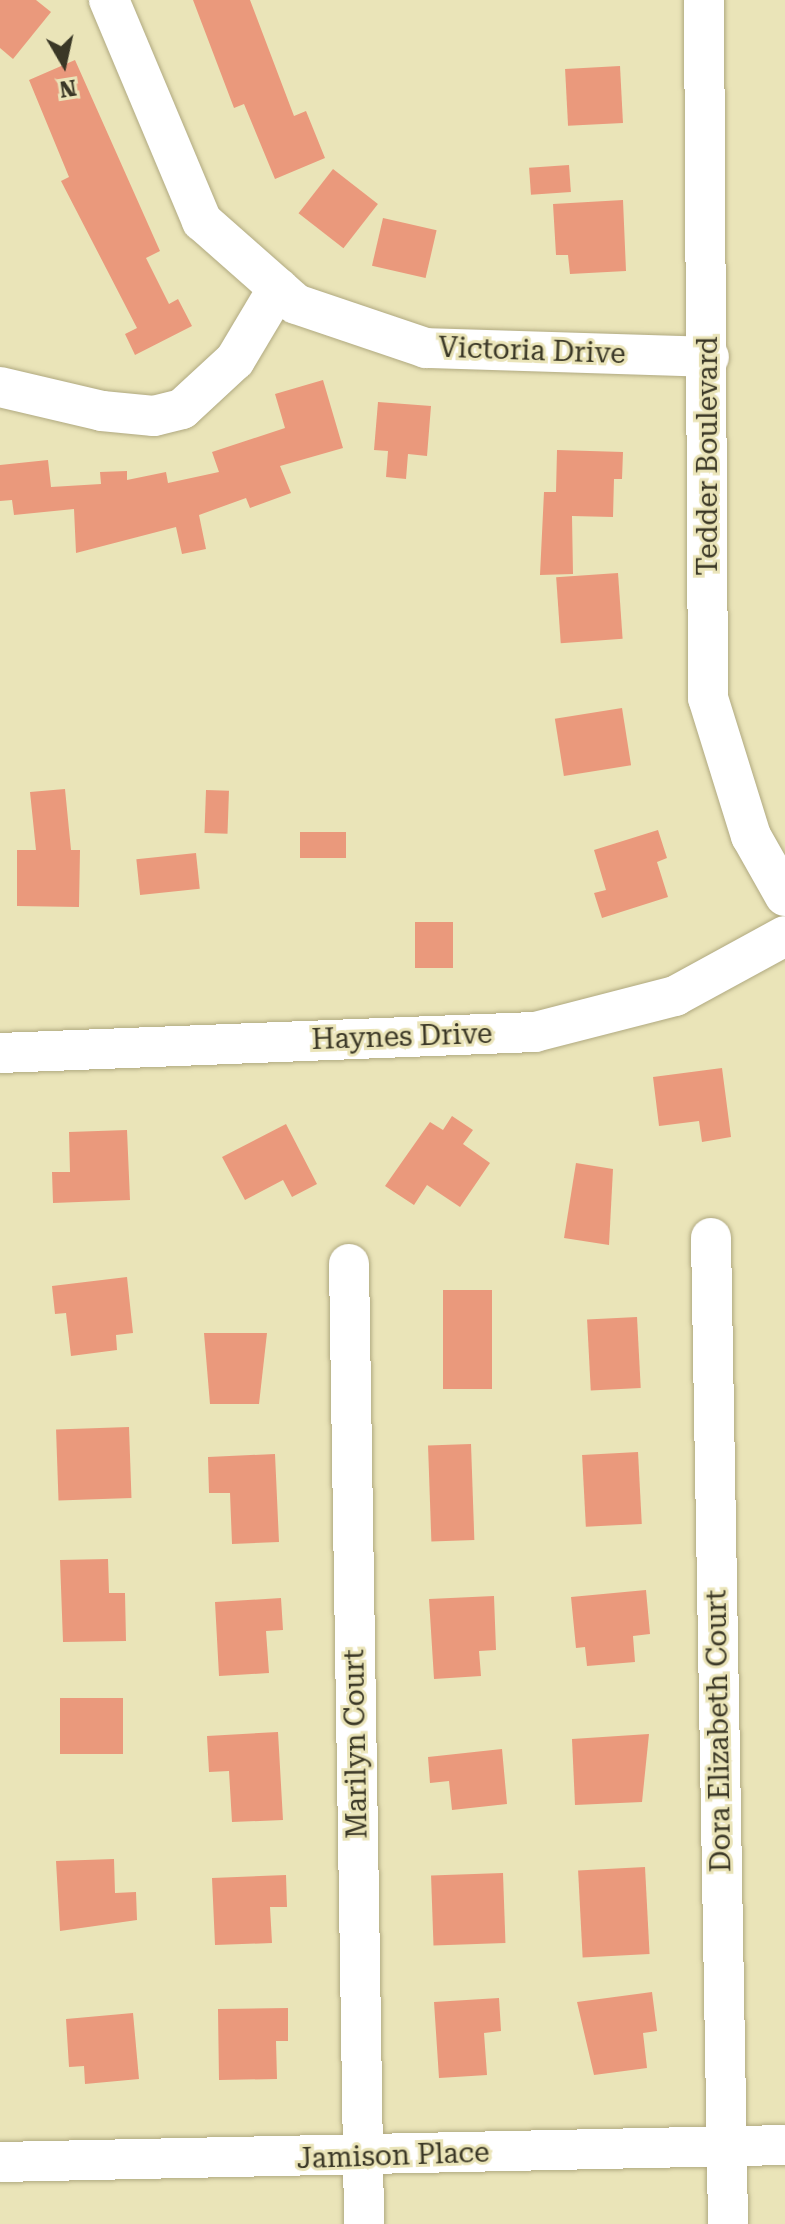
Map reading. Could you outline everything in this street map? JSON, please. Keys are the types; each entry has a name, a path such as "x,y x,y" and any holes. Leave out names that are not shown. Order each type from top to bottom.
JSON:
{"street":[{"name":"Victoria Drive","path":"109,0 202,221 296,304 426,348 709,357"},
{"name":"Tedder Boulevard","path":"704,0 709,357 708,698 751,836 785,896"},
{"path":"0,387 102,411 154,416 182,409 235,360 278,288"},
{"name":"Haynes Drive","path":"0,1053 535,1032 675,996 785,936"},
{"name":"Dora Elizabeth Court","path":"711,1238 728,2224"},
{"name":"Marilyn Court","path":"349,1264 364,2224"},
{"name":"Jamison Place","path":"0,2162 363,2158 785,2145"}],"building":[{"path":"0,0 36,0 51,12 13,59 0,48"},
{"path":"193,0 250,0 294,116 306,111 325,158 275,179 244,104 234,108"},
{"path":"75,60 160,251 146,258 169,304 178,299 192,326 135,355 125,334 137,328 61,181 69,177 29,80"},
{"path":"620,66 623,123 568,126 565,69"},
{"path":"569,165 571,192 531,195 529,168"},
{"path":"333,169 378,204 343,248 299,213"},
{"path":"623,200 626,271 570,274 568,255 556,255 553,204"},
{"path":"383,218 437,230 426,278 372,266"},
{"path":"323,380 343,448 280,466 291,493 250,508 246,498 199,515 206,549 182,554 176,527 76,553 74,509 14,515 12,500 0,501 0,465 48,460 51,487 101,484 100,472 127,471 127,480 166,472 168,483 219,472 212,452 285,428 275,394"},
{"path":"378,402 431,406 427,456 408,454 406,479 386,477 388,451 374,450"},
{"path":"557,450 623,452 622,479 614,479 613,517 572,516 573,574 540,575 544,492 556,492"},
{"path":"618,573 623,639 561,643 556,577"},
{"path":"622,708 631,765 564,776 555,719"},
{"path":"65,789 71,850 80,850 79,907 17,906 17,850 36,850 30,792"},
{"path":"206,790 229,791 227,834 204,833"},
{"path":"658,830 667,858 657,862 668,897 602,918 594,893 606,890 594,850"},
{"path":"300,832 346,832 346,858 300,858"},
{"path":"196,853 200,889 140,895 136,859"},
{"path":"415,922 453,922 453,968 415,968"},
{"path":"722,1068 731,1137 702,1142 699,1121 659,1126 653,1077"},
{"path":"452,1116 473,1130 463,1144 490,1163 460,1207 427,1185 414,1205 385,1186 430,1122 443,1130"},
{"path":"286,1124 317,1184 292,1197 283,1180 245,1200 222,1157"},
{"path":"127,1130 130,1200 53,1203 52,1172 70,1172 69,1132"},
{"path":"576,1163 613,1169 609,1245 564,1238"},
{"path":"127,1277 133,1333 116,1335 117,1350 71,1356 66,1313 55,1314 52,1286"},
{"path":"443,1290 492,1290 492,1389 443,1389"},
{"path":"637,1317 641,1388 591,1391 587,1320"},
{"path":"204,1333 267,1333 259,1404 210,1404"},
{"path":"129,1427 131,1498 59,1501 56,1430"},
{"path":"471,1444 474,1540 431,1541 428,1446"},
{"path":"638,1452 642,1524 586,1527 582,1455"},
{"path":"275,1454 279,1542 232,1544 230,1493 209,1493 208,1457"},
{"path":"108,1559 109,1593 125,1593 126,1641 63,1642 60,1560"},
{"path":"646,1590 650,1634 633,1636 635,1662 587,1666 585,1647 576,1648 571,1597"},
{"path":"494,1596 496,1650 479,1651 481,1676 434,1679 429,1599"},
{"path":"281,1598 283,1630 266,1631 269,1673 219,1676 215,1602"},
{"path":"60,1698 123,1698 123,1754 60,1754"},
{"path":"278,1732 283,1820 232,1822 229,1771 209,1772 207,1736"},
{"path":"649,1734 642,1802 575,1805 572,1739"},
{"path":"502,1749 507,1804 452,1810 449,1781 430,1783 428,1757"},
{"path":"114,1859 115,1893 136,1892 137,1920 60,1931 56,1861"},
{"path":"645,1867 650,1954 583,1957 578,1871"},
{"path":"503,1873 505,1943 433,1945 431,1876"},
{"path":"286,1875 287,1907 270,1907 272,1943 215,1945 212,1878"},
{"path":"652,1992 657,2031 643,2033 647,2068 594,2075 577,2002"},
{"path":"499,1998 501,2031 484,2033 487,2075 439,2078 434,2002"},
{"path":"288,2008 288,2041 276,2041 277,2079 219,2080 218,2009"},
{"path":"133,2013 139,2079 85,2084 84,2066 69,2067 66,2019"}]}
